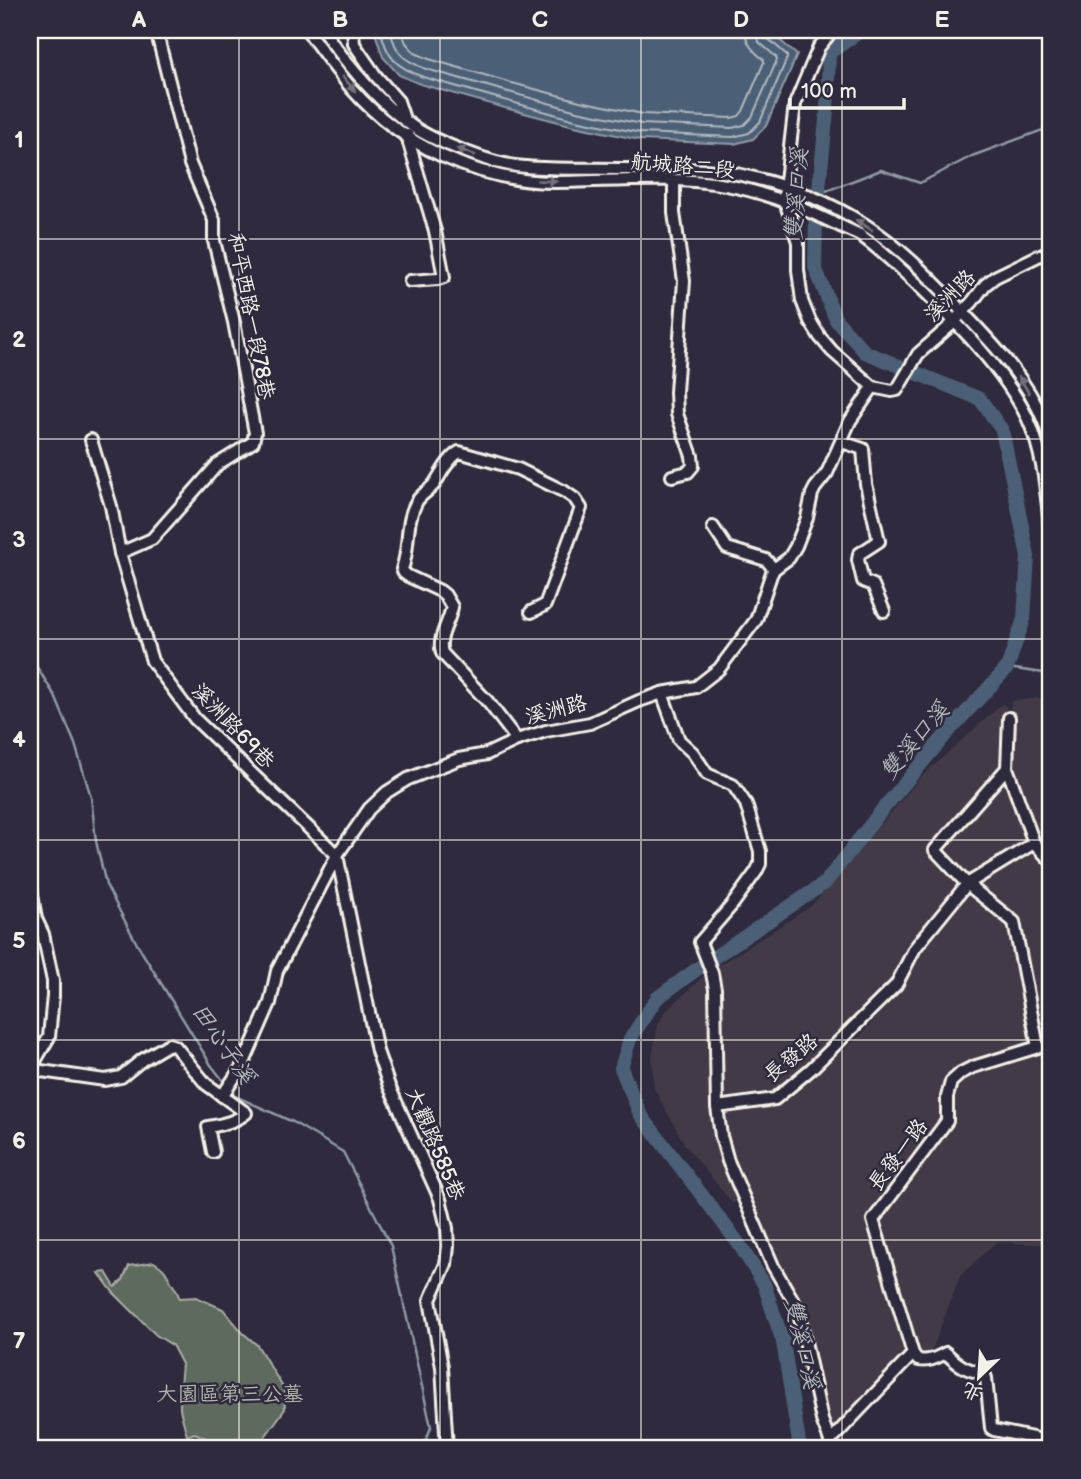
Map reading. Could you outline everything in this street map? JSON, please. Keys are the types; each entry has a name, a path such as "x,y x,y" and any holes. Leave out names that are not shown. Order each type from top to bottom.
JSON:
{"street":[{"name":"和平西路一段78巷","path":"120,552 152,538 218,464 253,442 255,433 234,322 214,241 214,220 190,164 156,30"},
{"name":"航城路二段","path":"307,30 353,90 383,119 410,139 444,157 480,171 511,178 550,182 630,180 726,185 773,197 859,235 895,264 954,321 1001,376 1026,416 1035,438 1051,536"},
{"name":"航城路二段","path":"323,30 361,80 403,119 414,128 452,147 487,159 524,167 695,169 735,174 799,192 865,225 896,248 939,287 985,335 1019,377 1044,422 1051,447"},
{"path":"353,30 354,44 376,76 398,101 435,231 444,277 410,281"},
{"path":"833,30 819,47 795,104 784,198 788,203 798,243 802,301 810,321 832,351 873,387"},
{"path":"672,476 688,472 693,466 677,414 677,369 684,281 674,213 674,181"},
{"name":"溪洲路","path":"222,1096 243,1065 270,1003 277,971 337,855 369,808 408,779 459,759 487,754 517,740 590,723 662,693 696,687 719,669 756,620 774,569 789,558 796,546 807,518 812,494 827,473 850,421 873,387 897,390 918,354 963,312 985,285 995,277 1038,256 1051,253"},
{"name":"溪洲路69巷","path":"91,440 111,506 120,552 152,661 158,672 195,719 337,855"},
{"path":"842,443 863,449 866,484 879,541 859,554 858,560 863,581 873,585 884,611"},
{"path":"517,740 488,702 442,653 440,643 452,607 445,595 408,576 402,569 406,560 407,535 414,506 418,499 431,489 452,456 459,452 518,468 565,492 580,504 581,508 545,605 531,612"},
{"path":"713,527 727,548 766,560 774,569"},
{"path":"662,693 679,740 693,753 707,774 733,785 746,804 760,851 760,864 756,872 700,942 715,989 717,1107 728,1161 773,1266 798,1309 830,1445 913,1354 923,1361 933,1360 946,1353 962,1368 984,1373 991,1428 1047,1441 1048,1449"},
{"path":"1009,718 1007,768 1034,843 1051,861"},
{"name":"長發一路","path":"913,1354 873,1220 947,1121 947,1097 951,1082 972,1067 1038,1047 1014,922 967,884 935,850 1007,768"},
{"name":"長發路","path":"717,1107 775,1099 811,1069 896,985 915,948 967,884 1034,843"},
{"name":"大觀路585巷","path":"337,855 377,1051 389,1086 440,1199 445,1219 448,1246 446,1264 430,1300 442,1367 447,1449"},
{"path":"30,882 36,919 43,934 53,981 48,1037 35,1061 30,1083"},
{"path":"34,1070 105,1080 121,1077 142,1060 169,1044 175,1046 206,1084 246,1113 219,1125 208,1126 213,1152"}],"shaded area":[{"path":"1051,697 1051,861 1036,842 1008,767 1011,701"},
{"path":"1002,704 1006,706 1004,767 931,851 964,884 892,984 813,1062 774,1096 721,1102 719,989 716,967 810,907 921,777"},
{"path":"1006,771 1032,843 968,884 937,850"},
{"path":"1034,845 1051,863 1051,1245 996,1242 960,1276 929,1354 920,1354 877,1221 949,1126 951,1096 955,1084 975,1069 1041,1050 1015,921 970,884"},
{"path":"968,887 1010,924 1034,1044 950,1078 943,1120 870,1222 910,1352 832,1428 799,1307 742,1176 727,1134 726,1110 778,1106 861,1035 902,988 924,945"},
{"path":"708,972 711,987 712,1076 740,1201 732,1203 685,1145 654,1088 652,1058 658,1025 665,1012"}],"green space":[{"name":"大園區第三公墓","path":"154,1262 166,1272 180,1298 196,1297 223,1309 257,1345 284,1389 285,1409 256,1449 210,1449 206,1438 195,1433 187,1436 180,1409 182,1364 172,1345 156,1335 113,1292 99,1273 106,1272 115,1287 123,1280 129,1266"}],"water":[{"path":"374,30 768,30 797,55 766,126 753,139 734,144 640,140 574,126 420,84 399,75 383,57"}],"waterway":[{"name":"雙溪口溪","path":"800,1449 783,1342 764,1284 739,1244 640,1114 621,1068 630,1039 657,998 825,883 948,732 1007,668 1024,619 1028,556 1002,430 980,399 865,352 836,320 815,267 816,218 827,110 829,53 866,30"},
{"path":"818,194 881,170 920,183 972,156 1051,127"},
{"name":"田心子溪","path":"30,656 55,696 75,744 91,797 96,841 106,885 137,944 211,1065 225,1083"},
{"path":"1007,668 1044,673 1051,671"},
{"name":"田心子溪","path":"229,1089 235,1096 293,1122 343,1152 391,1246 431,1427 423,1449"}]}
